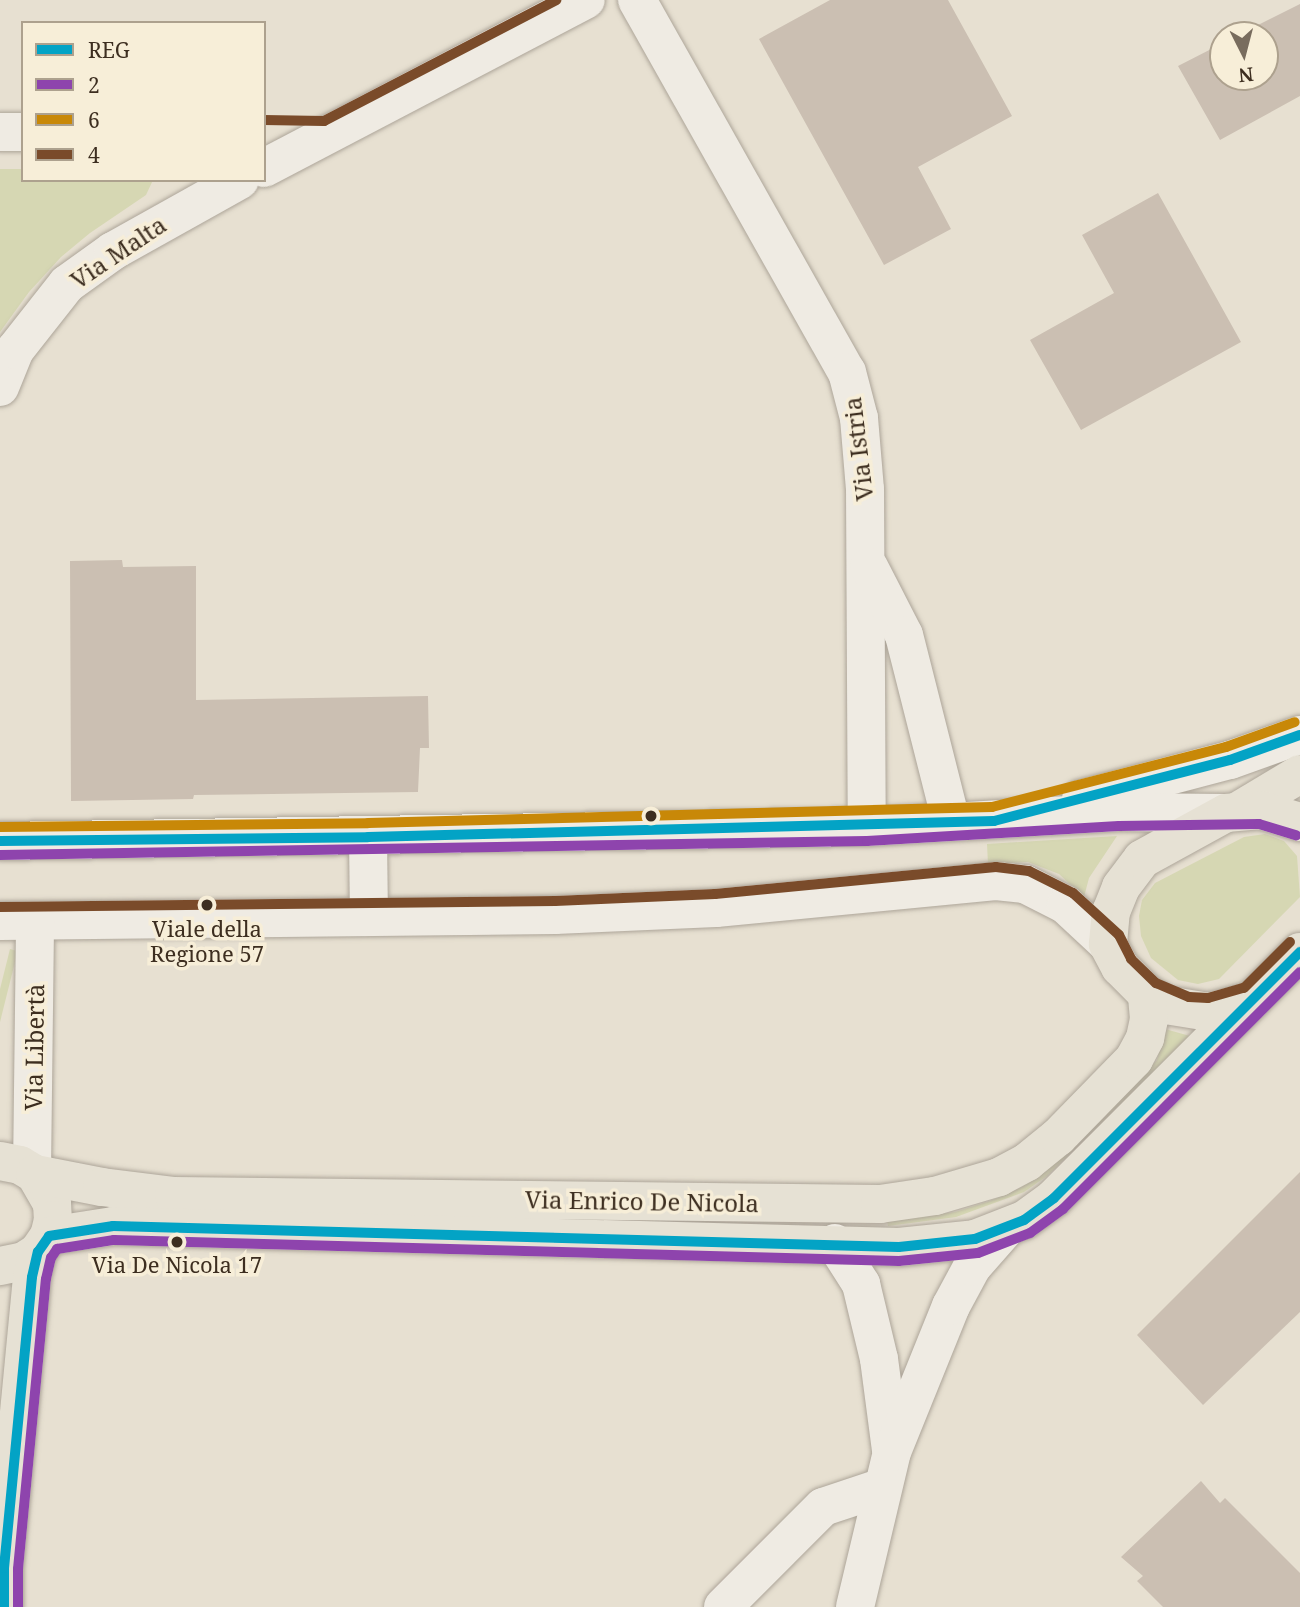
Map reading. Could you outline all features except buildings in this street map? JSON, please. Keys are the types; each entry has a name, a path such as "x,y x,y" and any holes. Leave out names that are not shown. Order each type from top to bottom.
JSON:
{"main road":[{"path":"1251,1001 1209,1012 1166,1005 1147,994 1120,967 1108,944 1111,912 1121,887 1142,859 1300,774"},
{"path":"1232,812 1261,810 1300,822"},
{"name":"Via Enrico De Nicola","path":"0,1266 24,1261 43,1244 113,1226 835,1243 899,1247 975,1238 1024,1220 1054,1198 1300,952"},
{"name":"Via Enrico De Nicola","path":"22,1169 102,1187 174,1196 880,1204 935,1196 999,1177 1027,1161 1058,1137 1134,1059 1149,1019 1147,994"},
{"path":"5,1607 2,1556 32,1277 53,1220 52,1203 22,1169"}],"street":[{"path":"266,167 586,0"},
{"name":"Via Istria","path":"637,0 847,372 859,418 865,489 867,827"},
{"path":"0,132 21,132"},
{"path":"266,134 327,135"},
{"name":"Via Malta","path":"0,387 15,350 67,284 113,251 236,182"},
{"path":"866,562 904,635 951,821"},
{"path":"994,821 1230,760 1300,735"},
{"path":"0,841 867,827 1119,812 1232,812"},
{"path":"368,837 369,917"},
{"path":"18,921 555,915 716,908 996,881 1025,884 1066,905 1108,944"},
{"name":"Via Libertà","path":"18,921 22,1169"},
{"path":"855,1607 887,1470 951,1306 972,1267 1007,1227"},
{"path":"835,1243 861,1284 879,1359 887,1470"},
{"path":"723,1607 822,1507 887,1470"}],"green space":[{"path":"0,169 21,169 21,182 152,182 146,195 90,233 61,257 29,292 0,332"},
{"path":"1265,834 1284,841 1297,856 1300,897 1219,979 1198,984 1178,980 1151,958 1141,936 1139,916 1142,900 1155,883 1244,837"},
{"path":"1117,836 1089,878 1084,897 1059,874 1028,862 988,864 987,844"},
{"path":"10,949 18,951 0,1022 0,989"},
{"path":"1165,1029 1190,1036 1047,1176 1024,1192 956,1217 888,1226 887,1221 955,1212 990,1201 1022,1187 1044,1172 1157,1060"}],"transit line":[{"name":"4","path":"266,120 324,121 556,0"},
{"name":"6","path":"0,827 368,823 992,807 1226,747 1295,722"},
{"name":"REG","path":"0,841 368,837 994,821 1230,760 1300,735"},
{"name":"2","path":"0,855 867,841 1119,826 1259,824 1296,835"},
{"name":"4","path":"0,907 555,901 715,894 996,867 1029,871 1073,893 1119,935 1131,959 1156,983 1189,997 1208,998 1244,988 1290,942"},
{"name":"REG","path":"4,1607 4,1568 32,1277 38,1252 49,1236 113,1226 899,1247 975,1239 1024,1220 1054,1198 1300,952"},
{"name":"2","path":"18,1607 18,1569 46,1279 51,1258 57,1249 114,1240 899,1261 978,1253 1030,1233 1063,1209 1300,972"}],"place":[{"name":"Viale della Regione 57","path":"207,905"},
{"name":"Via De Nicola 17","path":"177,1242"}]}
